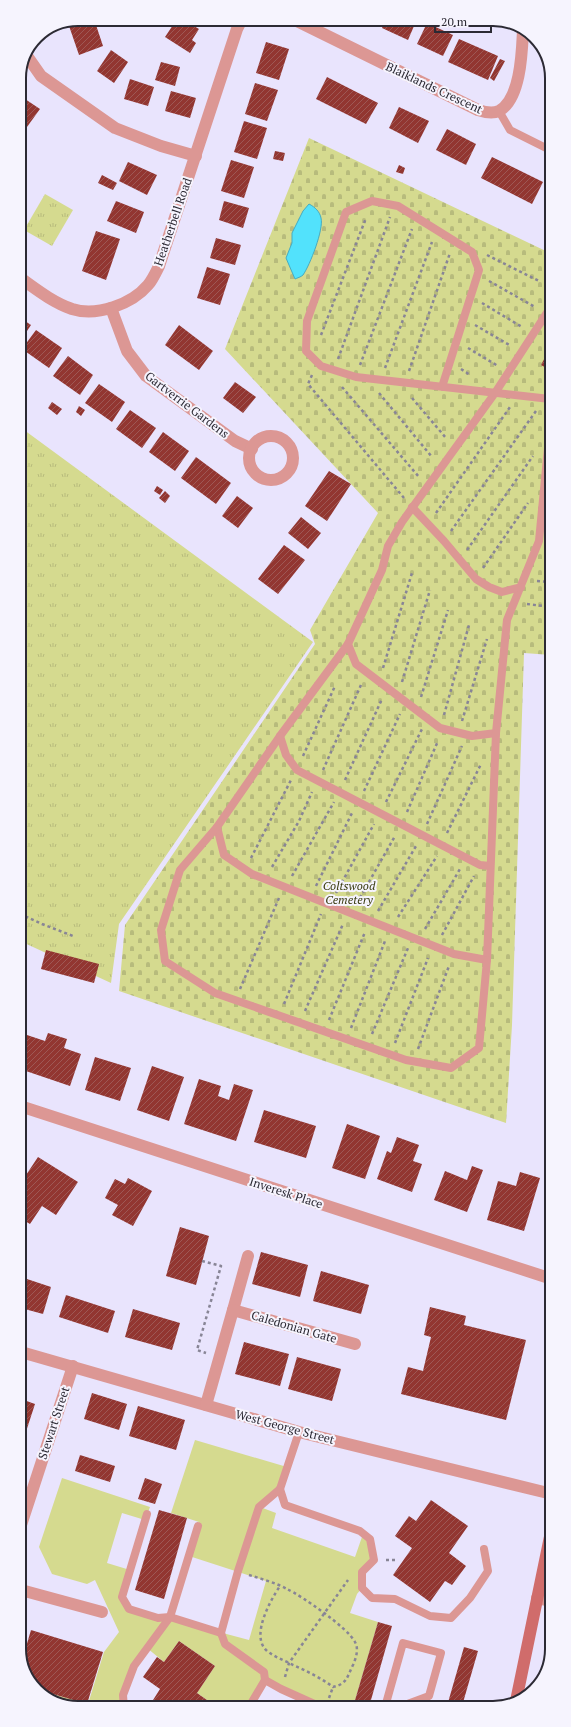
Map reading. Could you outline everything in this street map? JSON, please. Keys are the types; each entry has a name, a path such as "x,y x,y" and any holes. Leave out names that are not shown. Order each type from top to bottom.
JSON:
{"main road":[{"path":"517,1695 545,1560"}],"street":[{"name":"Heatherbell Road","path":"26,281 54,301 74,309 91,311 111,308 136,297 149,284 159,266 238,26"},
{"name":"Blaiklands Crescent","path":"306,26 478,110 488,113 499,111 510,100 522,58 523,36"},
{"path":"30,59 41,76 115,128 161,146 196,156"},
{"name":"Gartverrie Gardens","path":"111,308 127,351 146,376 235,441 252,449"},
{"name":"Inveresk Place","path":"26,1108 545,1277"},
{"path":"206,1405 248,1256"},
{"name":"Caledonian Gate","path":"233,1310 355,1344"},
{"name":"West George Street","path":"26,1353 299,1432 545,1492"},
{"name":"Stewart Street","path":"26,1510 73,1366"},
{"path":"26,1591 102,1612"},
{"path":"537,1598 545,1600"}],"lane":[{"path":"499,111 510,130 545,148"},
{"path":"442,387 479,270 472,252 398,206 372,201 346,212 307,321 306,351 321,366 356,377 381,379 442,387 545,399"},
{"path":"545,315 495,393 412,507 388,546 382,570 348,644 280,736 217,827 180,870 161,930 165,961 215,993 406,1060 451,1068 479,1048 487,960 496,733 507,620 539,541 545,478"},
{"path":"412,507 461,560 476,579 489,587 502,592 521,588"},
{"path":"348,644 356,664 440,728 472,736 496,733"},
{"path":"280,736 286,755 296,770 480,865 490,866"},
{"path":"217,827 224,855 252,874 454,954 487,960"},
{"path":"253,1701 265,1680 264,1672 225,1644 220,1633 259,1507 280,1489 299,1432"},
{"path":"280,1489 285,1505 360,1531 370,1540 374,1560 362,1572 362,1588 372,1598 395,1599 430,1616 451,1618 470,1598 488,1571 484,1549"},
{"path":"146,1514 122,1596 129,1608 158,1618 170,1617 220,1633"},
{"path":"123,1701 123,1695 134,1666 170,1617 198,1526"},
{"path":"387,1701 403,1643 441,1654 429,1696 416,1701"},
{"path":"265,1680 308,1701"}],"path":[{"path":"394,205 334,370 340,385 427,486"},
{"path":"356,377 416,217"},
{"path":"437,230 381,379 378,391 441,468"},
{"path":"454,241 406,382 408,393 454,449"},
{"path":"474,256 484,253 539,281"},
{"path":"477,277 485,279 545,309"},
{"path":"471,297 534,333"},
{"path":"464,320 522,352"},
{"path":"456,342 508,373"},
{"path":"428,525 503,415 519,396"},
{"path":"444,541 545,402"},
{"path":"461,560 537,450 545,450"},
{"path":"476,579 530,501 544,488"},
{"path":"378,681 412,573"},
{"path":"398,696 430,590"},
{"path":"514,603 545,606"},
{"path":"417,710 448,610"},
{"path":"324,1032 366,929 422,835 463,745 459,732 487,640"},
{"path":"235,1000 261,936 279,898 340,792 387,688"},
{"path":"279,1016 322,912 330,905 380,813 428,718"},
{"path":"390,1055 429,955 436,947 480,865"},
{"path":"26,917 73,936"},
{"path":"347,1039 390,929"},
{"path":"414,1061 454,954"},
{"path":"202,1261 221,1266 197,1350 220,1356"},
{"path":"238,1571 287,1588 325,1613 355,1640 357,1649 354,1662 346,1680 342,1685 334,1687 318,1676 272,1655 265,1649 260,1637 262,1624 270,1601 280,1586"},
{"path":"281,1689 289,1663 350,1577 362,1572"}],"green space":[{"name":"Coltswood Cemetery","path":"309,138 545,251 545,655 524,653 512,1025 506,1123 119,991 125,925 315,644 310,630 378,513 225,349"},
{"path":"45,194 73,210 52,246 26,231 26,227"},
{"path":"26,431 313,642 119,924 111,983 26,944"},
{"path":"195,1440 287,1467 280,1489 260,1507 276,1513 272,1528 355,1557 363,1534 370,1539 374,1560 362,1572 362,1588 357,1594 350,1613 378,1622 355,1701 309,1701 265,1680 253,1701 208,1701 197,1693 215,1666 179,1641 164,1662 147,1648 123,1695 123,1701 89,1701 104,1652 119,1632 95,1580 87,1584 52,1574 39,1547 62,1478 150,1507 145,1520 122,1513 107,1563 130,1570 122,1597 129,1608 249,1640 266,1581 189,1556 199,1522 171,1513"},
{"path":"51,1693 78,1701 68,1700"}],"water":[{"path":"309,204 320,214 320,230 316,247 306,270 302,276 295,279 286,258 292,243 292,233 303,211"}],"building":[{"path":"96,26 103,46 79,55 69,27"},
{"path":"172,26 194,26 199,29 192,40 196,43 190,53 165,37"},
{"path":"383,26 414,26 408,40 382,28"},
{"path":"426,26 434,26 453,35 443,56 417,44"},
{"path":"459,39 498,56 488,80 448,62"},
{"path":"266,42 289,49 279,80 256,73"},
{"path":"111,50 128,62 114,83 97,71"},
{"path":"500,59 505,61 494,81 490,78"},
{"path":"161,62 180,67 175,86 155,80"},
{"path":"327,77 378,103 366,124 316,99"},
{"path":"130,79 154,87 148,106 124,99"},
{"path":"255,83 278,90 267,121 245,114"},
{"path":"171,91 196,98 190,118 165,111"},
{"path":"26,100 40,109 26,128"},
{"path":"399,107 429,121 418,143 389,128"},
{"path":"244,121 267,128 257,159 234,152"},
{"path":"447,129 476,144 466,165 436,150"},
{"path":"275,151 285,153 283,161 273,159"},
{"path":"492,157 543,182 532,204 481,178"},
{"path":"231,160 254,167 244,198 221,191"},
{"path":"128,162 157,175 147,195 119,181"},
{"path":"399,165 405,168 403,174 396,172"},
{"path":"102,175 117,183 113,190 98,183"},
{"path":"116,201 144,212 136,233 107,221"},
{"path":"224,201 249,208 243,228 219,220"},
{"path":"96,231 120,239 106,280 82,271"},
{"path":"216,238 241,245 235,265 210,258"},
{"path":"207,267 230,274 220,305 197,298"},
{"path":"26,322 31,325 26,332"},
{"path":"179,325 213,351 199,370 165,345"},
{"path":"36,330 62,348 49,368 26,352 26,344"},
{"path":"68,356 93,375 80,395 53,376"},
{"path":"545,357 545,367 541,365"},
{"path":"235,382 256,397 243,413 223,398"},
{"path":"99,384 125,402 112,422 85,403"},
{"path":"52,402 62,409 57,415 48,408"},
{"path":"79,406 85,410 81,416 76,412"},
{"path":"130,410 156,428 142,448 116,429"},
{"path":"163,432 189,451 175,471 149,452"},
{"path":"196,457 231,483 216,504 181,478"},
{"path":"329,471 351,484 327,521 305,506"},
{"path":"157,486 163,490 160,495 154,491"},
{"path":"165,491 170,496 165,503 159,498"},
{"path":"237,496 253,508 238,528 222,516"},
{"path":"301,517 321,533 308,549 288,533"},
{"path":"284,545 305,560 278,594 258,579"},
{"path":"46,950 99,964 94,983 41,969"},
{"path":"48,1033 67,1039 64,1048 81,1054 70,1086 26,1071 26,1035 45,1041"},
{"path":"95,1057 131,1068 120,1101 85,1090"},
{"path":"152,1066 184,1077 169,1121 137,1110"},
{"path":"199,1079 221,1086 218,1096 229,1100 234,1084 253,1090 236,1141 184,1124"},
{"path":"264,1110 316,1126 306,1158 254,1142"},
{"path":"347,1124 380,1136 365,1179 332,1168"},
{"path":"397,1137 419,1145 413,1161 422,1164 412,1192 377,1179 387,1151 391,1153"},
{"path":"38,1157 78,1182 56,1215 42,1206 30,1224 26,1222 26,1175"},
{"path":"472,1166 483,1170 467,1212 434,1200 445,1171 467,1180"},
{"path":"520,1172 540,1178 524,1231 487,1220 498,1181 516,1186"},
{"path":"128,1178 152,1191 133,1226 112,1215 118,1205 105,1198 115,1179 125,1184"},
{"path":"180,1227 209,1236 196,1285 166,1276"},
{"path":"261,1252 308,1265 300,1297 252,1284"},
{"path":"321,1271 369,1285 361,1314 313,1301"},
{"path":"26,1279 51,1287 43,1314 26,1309"},
{"path":"66,1295 115,1311 108,1333 59,1317"},
{"path":"430,1307 466,1316 464,1325 526,1340 506,1420 401,1394 408,1367 423,1371 431,1337 424,1335"},
{"path":"133,1309 180,1323 172,1350 125,1337"},
{"path":"244,1342 289,1354 280,1386 235,1374"},
{"path":"297,1357 341,1369 332,1401 288,1389"},
{"path":"92,1393 127,1404 119,1430 84,1419"},
{"path":"26,1401 35,1404 26,1432"},
{"path":"138,1406 185,1420 176,1450 129,1436"},
{"path":"80,1455 115,1466 110,1482 75,1471"},
{"path":"145,1478 162,1484 155,1504 138,1499"},
{"path":"431,1500 468,1526 449,1553 466,1566 452,1585 445,1581 430,1602 393,1575 412,1548 395,1536 409,1516 416,1521"},
{"path":"159,1510 187,1518 164,1599 135,1590"},
{"path":"378,1622 392,1626 371,1701 355,1701"},
{"path":"31,1630 103,1652 88,1701 77,1701 51,1693 46,1690 31,1672 26,1656 26,1647"},
{"path":"179,1641 215,1666 197,1693 208,1701 152,1701 160,1689 143,1677 157,1657 164,1662"},
{"path":"464,1647 478,1651 463,1701 448,1701"}]}
